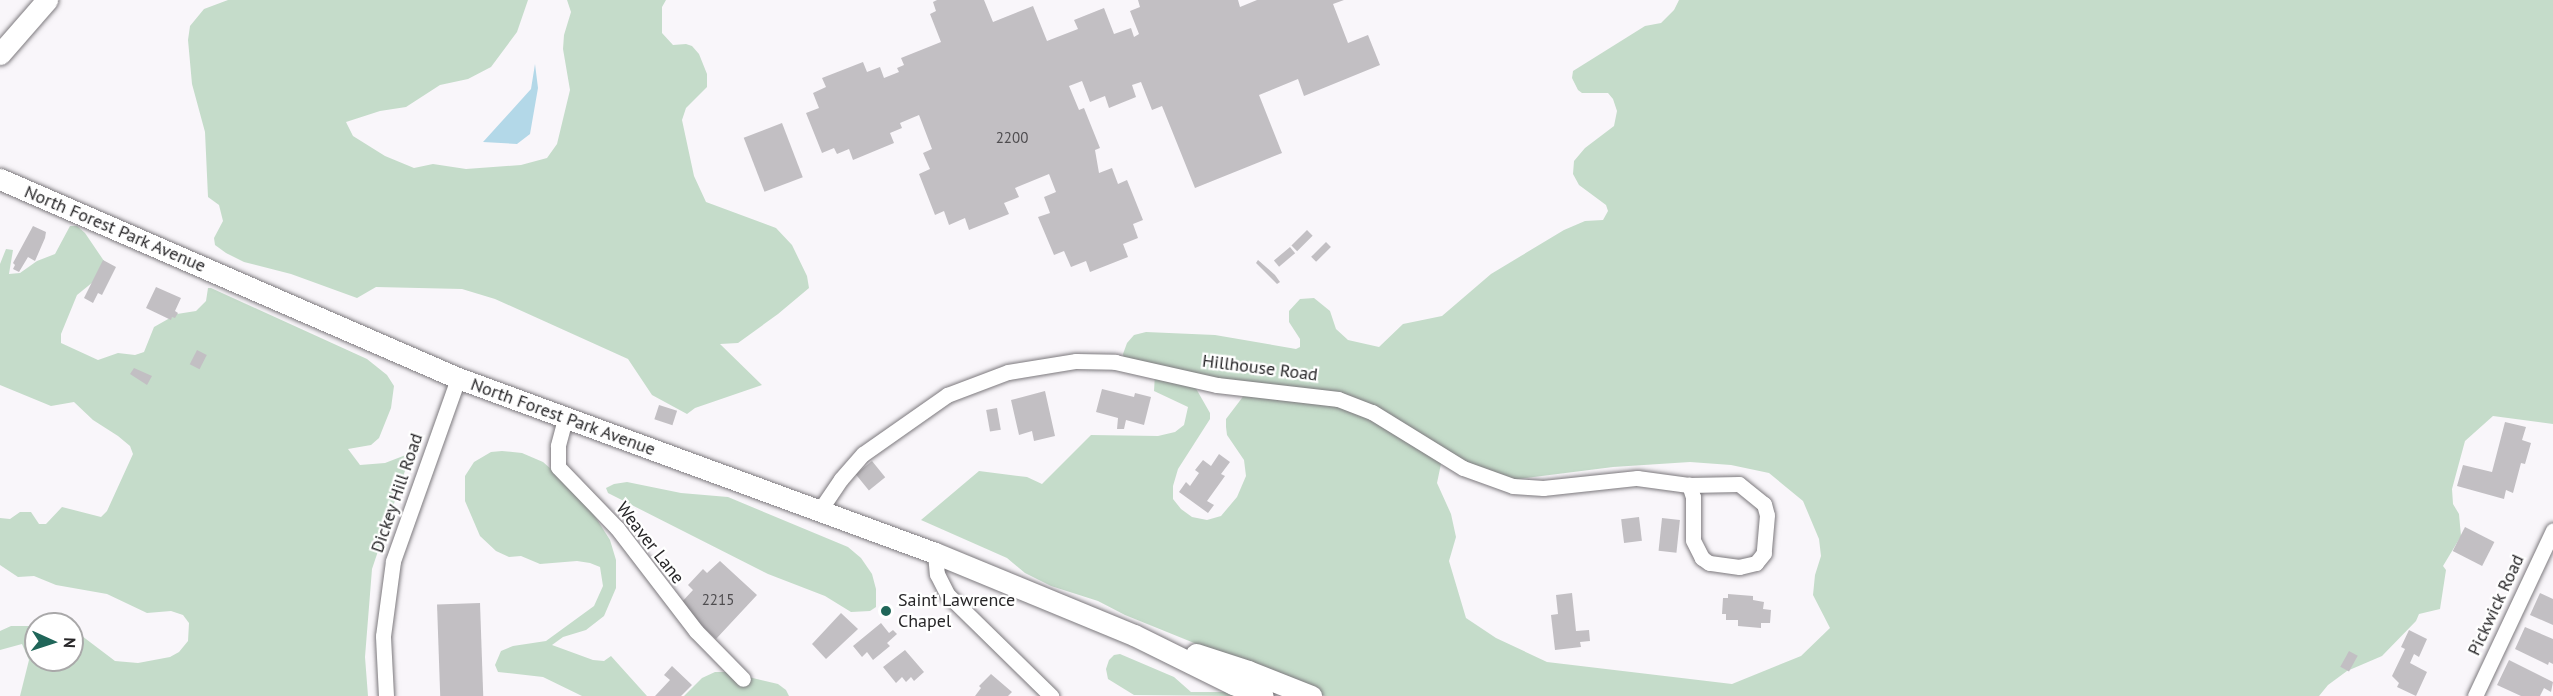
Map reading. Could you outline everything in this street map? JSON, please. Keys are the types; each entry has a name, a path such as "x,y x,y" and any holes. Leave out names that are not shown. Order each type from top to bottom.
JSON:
{"main road":[{"path":"0,54 47,0"},
{"path":"0,163 20,188"},
{"name":"North Forest Park Avenue","path":"0,179 458,378 935,553 1134,635 1233,684 1263,696"},
{"name":"North Forest Park Avenue","path":"1134,635 1248,671 1311,696"}],"street":[{"name":"Hillhouse Road","path":"820,510 841,479 863,454 947,396 1008,372 1076,361 1122,363 1218,385 1338,399 1372,412 1463,468 1513,486 1543,488 1637,478 1689,485 1739,484 1764,504 1767,538 1764,553 1756,563 1739,567 1709,562 1702,558 1693,540 1693,497 1689,485"},
{"name":"Dickey Hill Road","path":"386,696 383,636 393,561 458,378"},
{"name":"Weaver Lane","path":"565,419 556,457 558,467 617,528 696,631 743,679"},
{"name":"Pickwick Road","path":"2475,696 2553,530"},
{"path":"935,553 937,574 947,594 1051,696"}],"green space":[{"path":"228,0 528,0 517,32 491,67 468,79 440,85 406,107 380,111 346,122 353,136 385,156 414,168 433,164 466,169 521,165 547,158 557,144 570,90 563,49 564,35 571,12 567,0 666,0 662,7 662,33 673,45 692,46 699,54 707,74 707,87 686,108 682,120 694,176 706,202 776,228 792,245 807,276 809,288 778,314 738,343 720,344 762,385 695,408 687,414 652,395 628,359 495,299 462,289 376,287 357,298 291,274 244,262 226,253 215,245 214,238 223,221 219,205 208,197 205,132 192,84 188,40 190,26 204,9"},
{"path":"1679,0 2553,0 2553,424 2493,416 2465,441 2452,489 2453,504 2459,514 2461,536 2443,566 2446,570 2440,609 2419,614 2416,621 2382,656 2347,671 2328,685 2319,696 1325,696 1125,615 1098,601 1051,586 1025,573 1007,558 921,520 979,471 1027,477 1042,484 1091,435 1158,436 1175,432 1184,425 1188,407 1154,391 1155,374 1194,385 1210,413 1210,419 1178,469 1173,486 1173,499 1192,517 1207,520 1221,516 1237,497 1246,476 1244,460 1227,435 1226,419 1245,394 1329,401 1374,420 1442,459 1437,483 1451,514 1456,537 1449,561 1466,618 1496,638 1547,662 1732,684 1801,656 1830,628 1813,595 1815,575 1821,556 1819,539 1803,501 1769,473 1731,465 1690,462 1613,467 1511,480 1440,451 1382,413 1350,399 1322,393 1226,383 1124,359 1123,354 1127,343 1134,335 1146,332 1215,335 1296,349 1300,347 1300,339 1289,322 1289,311 1300,299 1314,298 1330,311 1336,329 1348,340 1379,347 1403,324 1442,316 1491,274 1564,230 1585,221 1603,220 1608,211 1606,205 1579,185 1573,174 1574,161 1585,148 1614,126 1617,111 1608,93 1582,93 1578,90 1572,78 1573,71 1645,26 1661,23 1674,10"},
{"path":"70,226 77,226 85,233 104,261 93,282 77,295 61,334 61,343 98,360 118,353 135,355 144,352 154,327 177,314 196,311 206,301 208,288 211,288 367,359 387,375 394,386 391,408 379,438 371,445 348,449 360,465 385,463 411,453 372,569 365,657 368,696 20,696 26,672 84,672 84,638 115,661 138,663 170,657 179,652 188,641 189,623 183,615 171,611 147,613 107,594 56,585 34,576 18,577 0,565 0,518 10,519 20,512 31,512 39,524 46,524 62,507 101,517 107,511 133,454 130,446 93,420 74,402 51,406 0,385 0,264 6,249 13,250 9,274 20,273 37,261 55,254"},
{"path":"491,452 522,453 543,462 582,496 610,540 616,560 616,588 604,616 586,630 563,637 552,645 593,660 604,661 611,656 647,696 582,696 543,677 498,672 495,665 501,651 513,646 546,641 594,606 603,586 600,567 577,561 540,564 521,556 509,557 496,551 480,536 465,501 465,476 474,462"},
{"path":"627,482 681,493 728,497 848,547 861,558 872,574 876,589 876,607 870,611 851,612 825,596 768,574 608,493 606,488"},
{"path":"11,626 24,626 24,649 22,644 0,650 0,631"},
{"path":"1120,654 1174,677 1191,692 1227,692 1234,696 1134,695 1108,679 1106,669 1109,660 1114,655"},
{"path":"715,672 728,672 778,684 786,690 789,696 684,696 702,678"}],"water":[{"path":"535,64 538,88 530,134 517,144 483,142 531,89"}],"building":[{"path":"937,0 984,0 993,22 1033,6 1047,41 1078,29 1074,20 1104,8 1114,34 1131,28 1134,37 1139,34 1130,11 1140,7 1138,0 1238,0 1240,7 1257,0 1344,0 1333,4 1348,43 1368,35 1380,65 1304,96 1298,79 1259,95 1282,153 1195,188 1162,106 1152,110 1141,82 1132,85 1136,97 1109,108 1105,96 1090,102 1082,81 1069,86 1079,110 1084,108 1100,148 1095,150 1099,173 1112,168 1118,184 1127,180 1143,220 1133,224 1138,238 1123,244 1128,257 1090,272 1086,261 1071,267 1064,251 1054,255 1038,217 1050,213 1044,197 1056,192 1049,174 1015,188 1019,197 1004,203 1009,214 969,230 965,218 949,225 944,211 935,215 919,174 930,169 923,153 932,149 919,115 900,123 902,128 890,133 894,143 853,160 849,149 837,154 834,148 822,153 806,113 819,108 813,93 826,87 822,78 863,62 867,72 880,67 884,78 899,72 897,68 904,65 901,58 941,42 930,14 936,11 933,2"},
{"path":"782,123 803,177 765,192 744,138"},
{"path":"33,226 46,232 45,238 35,261 28,257 19,272 13,269 15,265 13,263"},
{"path":"1307,230 1313,236 1297,251 1291,246"},
{"path":"1326,242 1331,247 1316,262 1311,257"},
{"path":"1290,247 1295,253 1279,267 1274,260"},
{"path":"103,260 116,267 102,295 98,293 93,303 84,298"},
{"path":"1258,260 1280,282 1277,284 1256,263"},
{"path":"156,287 181,298 175,311 178,313 175,318 172,317 171,320 146,308"},
{"path":"197,350 207,355 200,369 190,364"},
{"path":"134,368 152,376 147,385 130,374"},
{"path":"1102,389 1134,397 1135,393 1151,397 1144,425 1126,420 1124,429 1117,429 1118,418 1096,412"},
{"path":"1045,391 1055,436 1034,441 1032,431 1019,435 1011,400"},
{"path":"659,405 677,411 672,425 654,419"},
{"path":"997,408 1001,430 990,432 986,410"},
{"path":"2505,422 2526,427 2522,440 2531,443 2525,464 2521,463 2513,493 2506,490 2504,499 2457,486 2463,465 2492,472"},
{"path":"1219,454 1230,462 1221,474 1225,476 1207,501 1214,505 1208,513 1179,492 1186,482 1190,486 1199,473 1195,470 1203,460 1211,466"},
{"path":"872,461 885,477 869,491 856,474"},
{"path":"1639,517 1642,541 1624,543 1621,519"},
{"path":"1662,518 1680,520 1676,553 1659,551"},
{"path":"2465,527 2494,542 2482,566 2453,551"},
{"path":"720,561 757,595 716,639 679,605 693,590 688,585 703,569 707,573"},
{"path":"1572,593 1576,631 1589,630 1590,641 1580,642 1581,647 1555,650 1551,615 1558,614 1556,595"},
{"path":"2540,593 2553,599 2553,625 2530,615"},
{"path":"1728,594 1753,596 1753,600 1764,602 1763,609 1771,610 1770,623 1761,623 1761,628 1738,626 1738,620 1726,620 1726,614 1722,614 1723,598 1728,598"},
{"path":"480,603 483,696 440,696 437,605"},
{"path":"841,613 858,629 826,659 812,644"},
{"path":"881,623 889,633 893,630 897,634 887,643 890,646 873,660 867,652 862,657 853,646"},
{"path":"2525,627 2553,639 2553,664 2549,662 2548,665 2515,649"},
{"path":"2409,630 2427,639 2419,657 2414,654 2410,663 2427,672 2416,696 2397,687 2399,683 2392,676 2405,649 2401,647"},
{"path":"905,650 924,672 914,681 911,677 906,682 902,677 896,683 883,667"},
{"path":"2349,651 2358,656 2349,672 2340,667"},
{"path":"2509,660 2553,682 2551,692 2544,688 2540,696 2521,696 2497,685"},
{"path":"672,666 692,685 681,696 655,696 670,680 664,675"},
{"path":"991,674 1012,692 1008,696 975,696 981,688 979,686"}],"place":[{"name":"Saint Lawrence Chapel","path":"886,611"}]}
